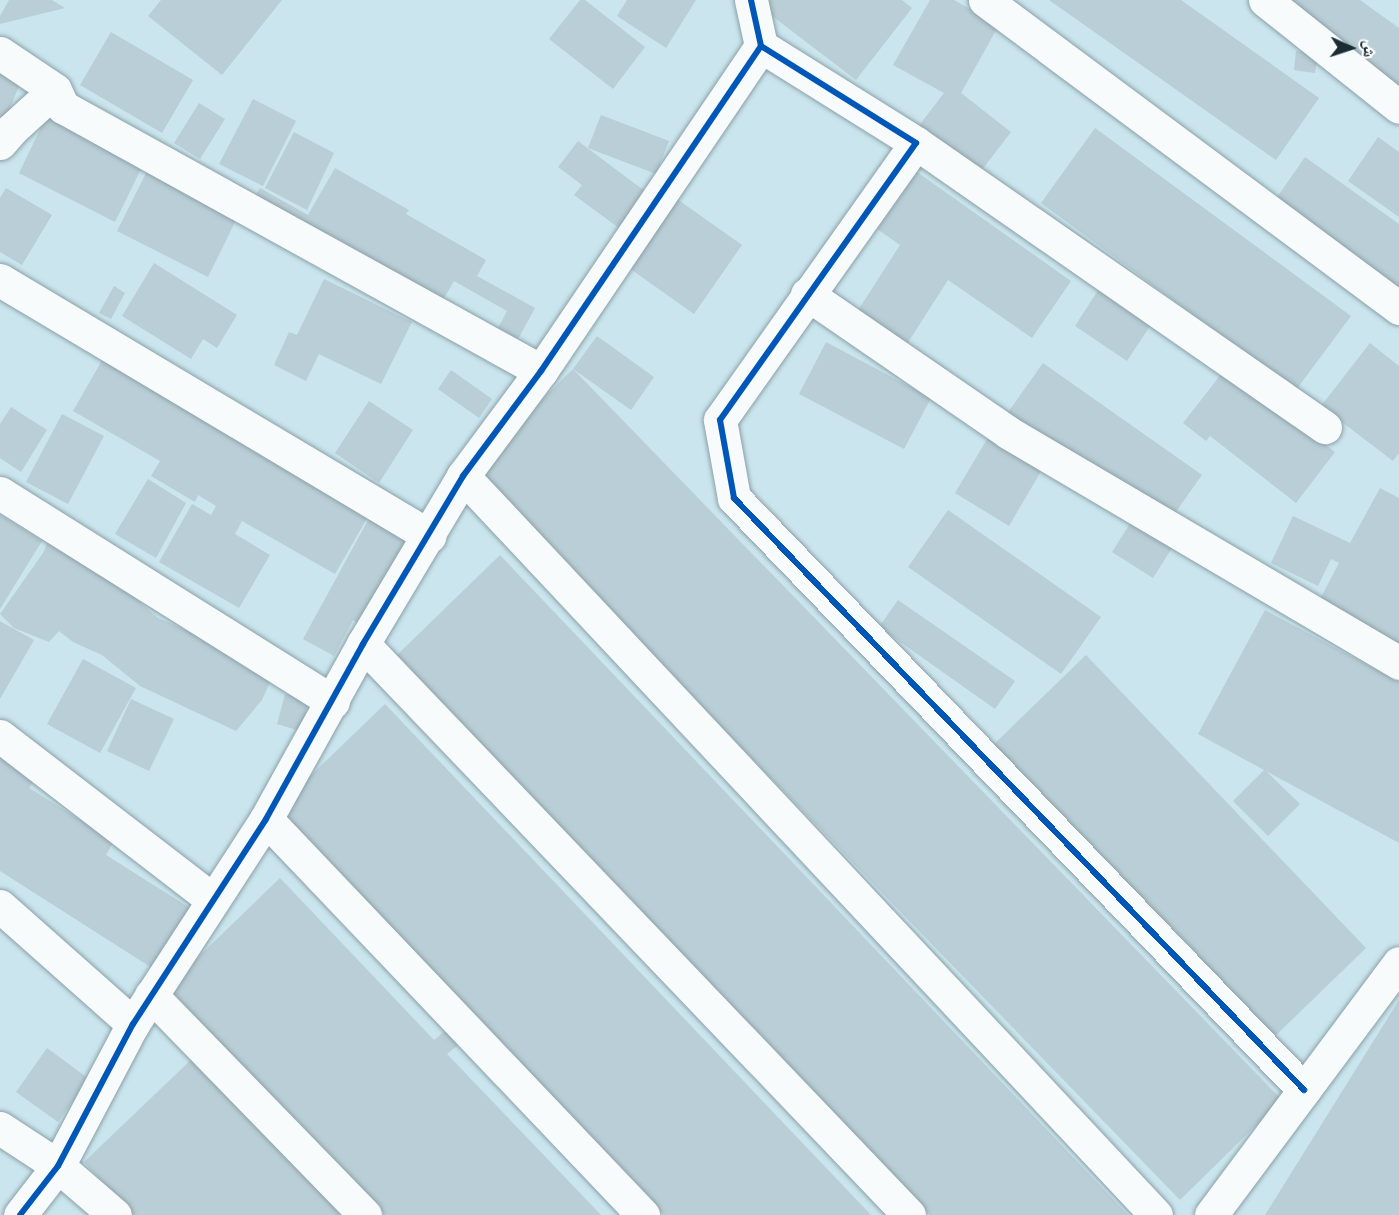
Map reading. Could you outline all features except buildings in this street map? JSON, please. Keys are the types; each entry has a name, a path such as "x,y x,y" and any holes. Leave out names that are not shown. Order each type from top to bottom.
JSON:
{"street":[{"path":"751,0 761,46 916,143 1325,427"},
{"path":"985,0 1399,308"},
{"path":"1265,0 1399,106"},
{"path":"20,1215 58,1166 133,1024 266,819 333,702 363,644 463,476 541,371 761,46"},
{"path":"0,53 55,90 63,107 541,371"},
{"path":"0,143 55,90"},
{"path":"916,143 720,420 734,498 1304,1090"},
{"path":"0,280 429,536"},
{"path":"807,294 1009,433 1399,663"},
{"path":"463,476 1156,1215"},
{"path":"0,493 333,702"},
{"path":"363,644 909,1215"},
{"path":"0,736 213,900"},
{"path":"266,819 643,1215"},
{"path":"0,906 133,1024"},
{"path":"1211,1215 1399,963"},
{"path":"151,995 364,1215"},
{"path":"0,1128 58,1166 115,1215"}],"cycle path":[{"path":"751,0 761,46 916,143 720,420 734,498 1304,1090"},
{"path":"20,1215 58,1166 133,1024 266,819 363,644 463,476 541,371 761,46"}]}
